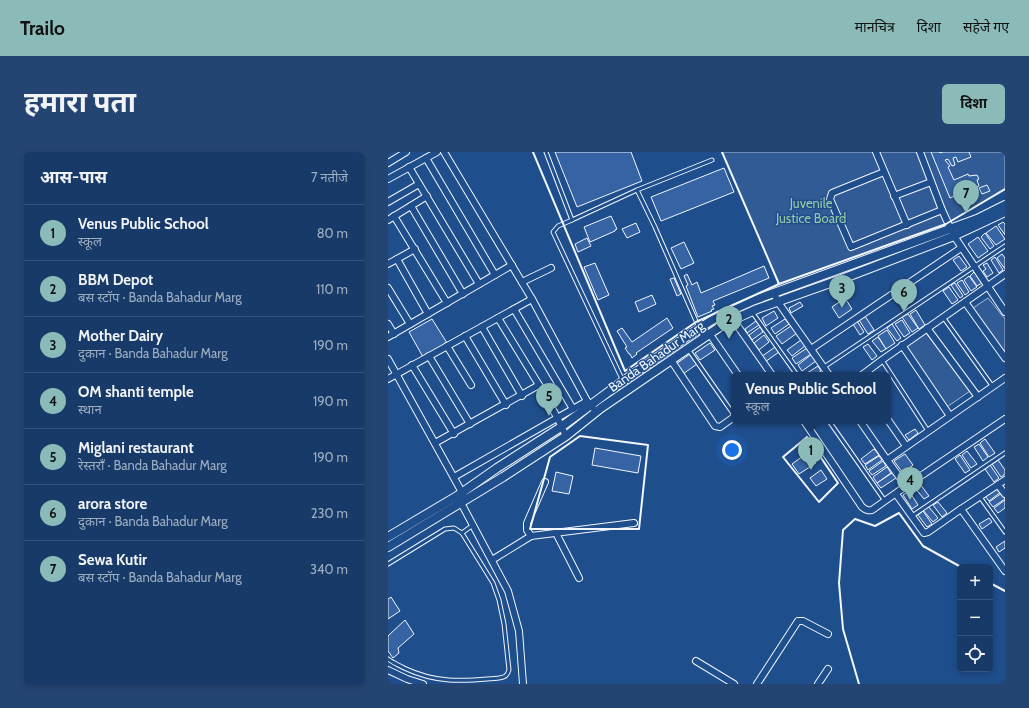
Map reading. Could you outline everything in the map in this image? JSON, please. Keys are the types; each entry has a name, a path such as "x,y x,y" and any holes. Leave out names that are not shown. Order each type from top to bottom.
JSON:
{"street":[{"path":"388,163 406,152"},
{"path":"388,179 437,152"},
{"path":"444,152 532,299 589,403 596,412"},
{"path":"876,152 907,225"},
{"path":"920,152 952,232 961,248 1005,312"},
{"path":"426,158 495,275"},
{"path":"409,167 479,284"},
{"path":"884,172 830,195 830,199 849,246 853,247 942,210"},
{"path":"894,196 931,182"},
{"path":"388,202 419,184"},
{"path":"388,220 427,196"},
{"name":"Banda Bahadur Marg","path":"388,537 462,498 497,468 561,427 589,403 720,315 752,312 847,277 952,232 1005,205"},
{"path":"411,206 463,294"},
{"name":"Banda Bahadur Marg","path":"388,547 462,498 566,436 596,412 703,337 732,314 774,293 952,232 1005,212"},
{"path":"394,216 447,303"},
{"path":"811,349 961,248"},
{"path":"388,264 415,249"},
{"path":"397,259 428,314"},
{"path":"388,324 391,336 512,265"},
{"path":"522,282 551,268"},
{"path":"866,372 902,345 1005,274"},
{"path":"388,288 410,324"},
{"path":"774,293 778,302 827,372"},
{"path":"388,379 532,299"},
{"path":"965,302 1005,358"},
{"path":"514,309 573,408"},
{"path":"732,314 737,325 770,372"},
{"path":"498,318 539,385 566,436"},
{"path":"482,327 522,396"},
{"path":"927,328 978,397"},
{"path":"695,331 703,337 735,372"},
{"path":"465,336 506,405"},
{"path":"902,345 950,416"},
{"path":"447,346 470,385"},
{"path":"429,356 470,424"},
{"path":"388,359 454,477 473,525 508,591 519,631 523,684"},
{"path":"671,360 715,426 720,426 731,418"},
{"path":"412,365 454,434"},
{"path":"887,460 1005,378"},
{"path":"435,443 506,405 539,385"},
{"path":"454,477 573,408 589,403"},
{"path":"806,424 862,507 869,511 1005,419"},
{"path":"862,424 906,486"},
{"path":"891,424 906,446"},
{"path":"896,494 922,532 926,533 1005,480"},
{"path":"531,536 527,530 527,523 545,482"},
{"path":"998,485 1005,494"},
{"path":"961,510 1005,571"},
{"path":"492,560 531,536 634,523"},
{"path":"556,533 579,578"},
{"path":"757,684 798,621 803,621 828,634"},
{"path":"696,661 734,684"},
{"path":"818,684 828,669"},
{"path":"388,670 423,684"}],"lane":[{"path":"546,152 572,220"},
{"path":"623,381 554,235 555,228 637,190 712,160"},
{"path":"637,190 655,227 695,331"},
{"path":"824,367 1005,246"},
{"path":"752,312 795,372"},
{"path":"943,317 993,387"},
{"path":"687,348 731,412"},
{"path":"882,360 890,372"},
{"path":"891,374 928,432"},
{"path":"831,424 885,501"},
{"path":"912,516 1005,453"},
{"path":"980,497 1005,532"},
{"path":"462,533 473,525"},
{"path":"388,564 445,529 454,528 462,533 493,582 499,600 504,624 509,670 508,674 499,678 467,681 437,679 418,674 388,659"}],"shaded area":[{"name":"Juvenile Justice Board","path":"722,152 1005,152 1005,189 946,224 779,284"},
{"path":"988,298 1005,319 1005,361 970,310"},
{"path":"924,330 970,391 944,409 902,345"}],"building":[{"path":"555,152 631,152 642,181 577,207"},
{"path":"931,152 969,152 971,157 958,162 956,157 953,158 955,165 952,166 948,159 945,160 950,166 948,167 954,180 968,174 969,176 977,175 979,179 977,180 979,186 963,192 963,190 958,192 959,194 950,198"},
{"path":"724,168 734,192 661,221 651,197"},
{"path":"987,185 990,191 982,194 979,188"},
{"path":"611,216 617,229 590,242 584,227"},
{"path":"1003,222 1005,224 1005,235 998,225"},
{"path":"636,223 640,232 627,238 622,229"},
{"path":"996,226 1005,239 996,245 986,233"},
{"path":"985,233 994,246 990,249 981,237"},
{"path":"978,237 988,251 978,258 968,244"},
{"path":"587,238 591,246 578,252 575,244"},
{"path":"684,242 694,263 681,269 671,248"},
{"path":"1002,254 1005,258 1005,269 997,258"},
{"path":"959,256 967,267 961,271 953,260"},
{"path":"995,257 1003,270 999,273 991,260"},
{"path":"595,263 609,295 598,300 584,267"},
{"path":"987,263 993,273 987,277 983,271 986,269 983,265"},
{"path":"764,266 769,278 713,301 715,305 712,306 714,309 698,317 686,286 688,285 684,276 687,274 692,285 697,282 701,293"},
{"path":"974,272 982,283 977,286 970,276"},
{"path":"969,276 977,287 971,291 964,280"},
{"path":"674,278 681,294 677,296 670,279"},
{"path":"962,280 969,292 965,295 957,283"},
{"path":"955,283 963,296 960,298 951,285"},
{"path":"949,287 958,300 952,304 943,291"},
{"path":"904,293 911,302 905,306 898,297"},
{"path":"652,295 656,304 639,312 635,302"},
{"path":"845,298 852,309 839,318 832,307"},
{"path":"800,302 803,306 791,313 789,308"},
{"path":"916,310 925,325 919,329 910,314"},
{"path":"774,311 778,318 766,326 762,318"},
{"path":"908,314 918,328 912,332 902,317"},
{"path":"865,316 874,330 868,334 859,320"},
{"path":"667,318 673,328 636,353 637,354 632,358 625,348 627,347 617,331 622,328 632,342"},
{"path":"432,319 447,343 423,357 409,332"},
{"path":"785,319 789,324 775,334 771,328"},
{"path":"902,320 910,333 904,337 895,324"},
{"path":"756,321 759,325 747,333 745,329"},
{"path":"857,321 864,332 860,335 853,324"},
{"path":"892,324 901,338 897,341 887,328"},
{"path":"791,326 797,333 782,344 776,336"},
{"path":"760,327 763,332 752,340 749,335"},
{"path":"887,330 895,343 886,349 878,336"},
{"path":"764,335 769,342 759,350 754,343"},
{"path":"878,337 886,349 881,352 872,341"},
{"path":"801,340 805,346 792,356 787,350"},
{"path":"710,343 715,350 700,360 695,353"},
{"path":"868,344 877,356 872,360 863,347"},
{"path":"775,347 779,352 765,362 761,357"},
{"path":"807,348 811,354 796,364 792,358"},
{"path":"690,354 697,364 683,374 676,364"},
{"path":"812,354 816,361 802,371 798,365"},
{"path":"818,366 821,371 820,372 809,372"},
{"path":"915,429 918,433 909,440 905,435"},
{"path":"985,439 995,453 989,457 980,443"},
{"path":"979,444 988,457 983,461 974,447"},
{"path":"805,446 816,463 799,474 792,464 803,456 799,450"},
{"path":"595,448 641,456 638,473 592,465"},
{"path":"874,449 879,455 865,464 861,459"},
{"path":"967,451 977,464 971,468 962,455"},
{"path":"905,454 913,465 903,473 894,461"},
{"path":"960,455 970,470 965,473 955,459"},
{"path":"879,456 882,460 868,470 865,465"},
{"path":"998,460 1005,470 1005,474 1001,477 992,464"},
{"path":"883,461 886,466 872,475 869,471"},
{"path":"990,465 999,478 994,482 985,469"},
{"path":"887,467 891,473 877,483 873,477"},
{"path":"821,470 827,479 816,486 810,478"},
{"path":"556,472 573,476 569,494 552,491"},
{"path":"892,473 896,478 881,488 877,483"},
{"path":"920,484 929,496 924,499 915,488"},
{"path":"998,486 1002,491 989,501 985,496"},
{"path":"909,491 918,505 912,509 903,495"},
{"path":"1002,493 1005,499 993,507 989,502"},
{"path":"1005,500 1005,508 998,513 994,508"},
{"path":"938,502 947,513 942,517 933,505"},
{"path":"928,506 938,518 933,522 923,510"},
{"path":"923,511 932,524 927,527 918,515"},
{"path":"989,518 992,522 982,529 979,524"},
{"path":"1005,541 1005,548 999,552 996,547"},
{"path":"391,597 400,611 388,619 388,599"},
{"path":"405,620 414,634 398,648 399,653 393,658 388,651 388,636"}],"wall":[{"path":"533,152 625,371 696,322 779,284 722,152"},
{"path":"778,282 779,284 946,224 1005,189"},
{"path":"580,436 648,445 639,529 530,529 550,457 580,436"},
{"path":"807,437 838,483 819,502 783,457 807,437"},
{"path":"859,684 843,629 839,583 843,530 855,519 875,526 899,513 923,546 957,565"},
{"path":"993,585 1005,591"}],"place":[{"name":"Sewa Kutir","path":"966,213"},
{"name":"Mother Dairy","path":"842,308"},
{"name":"arora store","path":"904,312"},
{"name":"BBM Depot","path":"729,339"},
{"name":"Miglani restaurant","path":"549,416"},
{"name":"Venus Public School","path":"811,470"},
{"name":"OM shanti temple","path":"910,500"}]}
